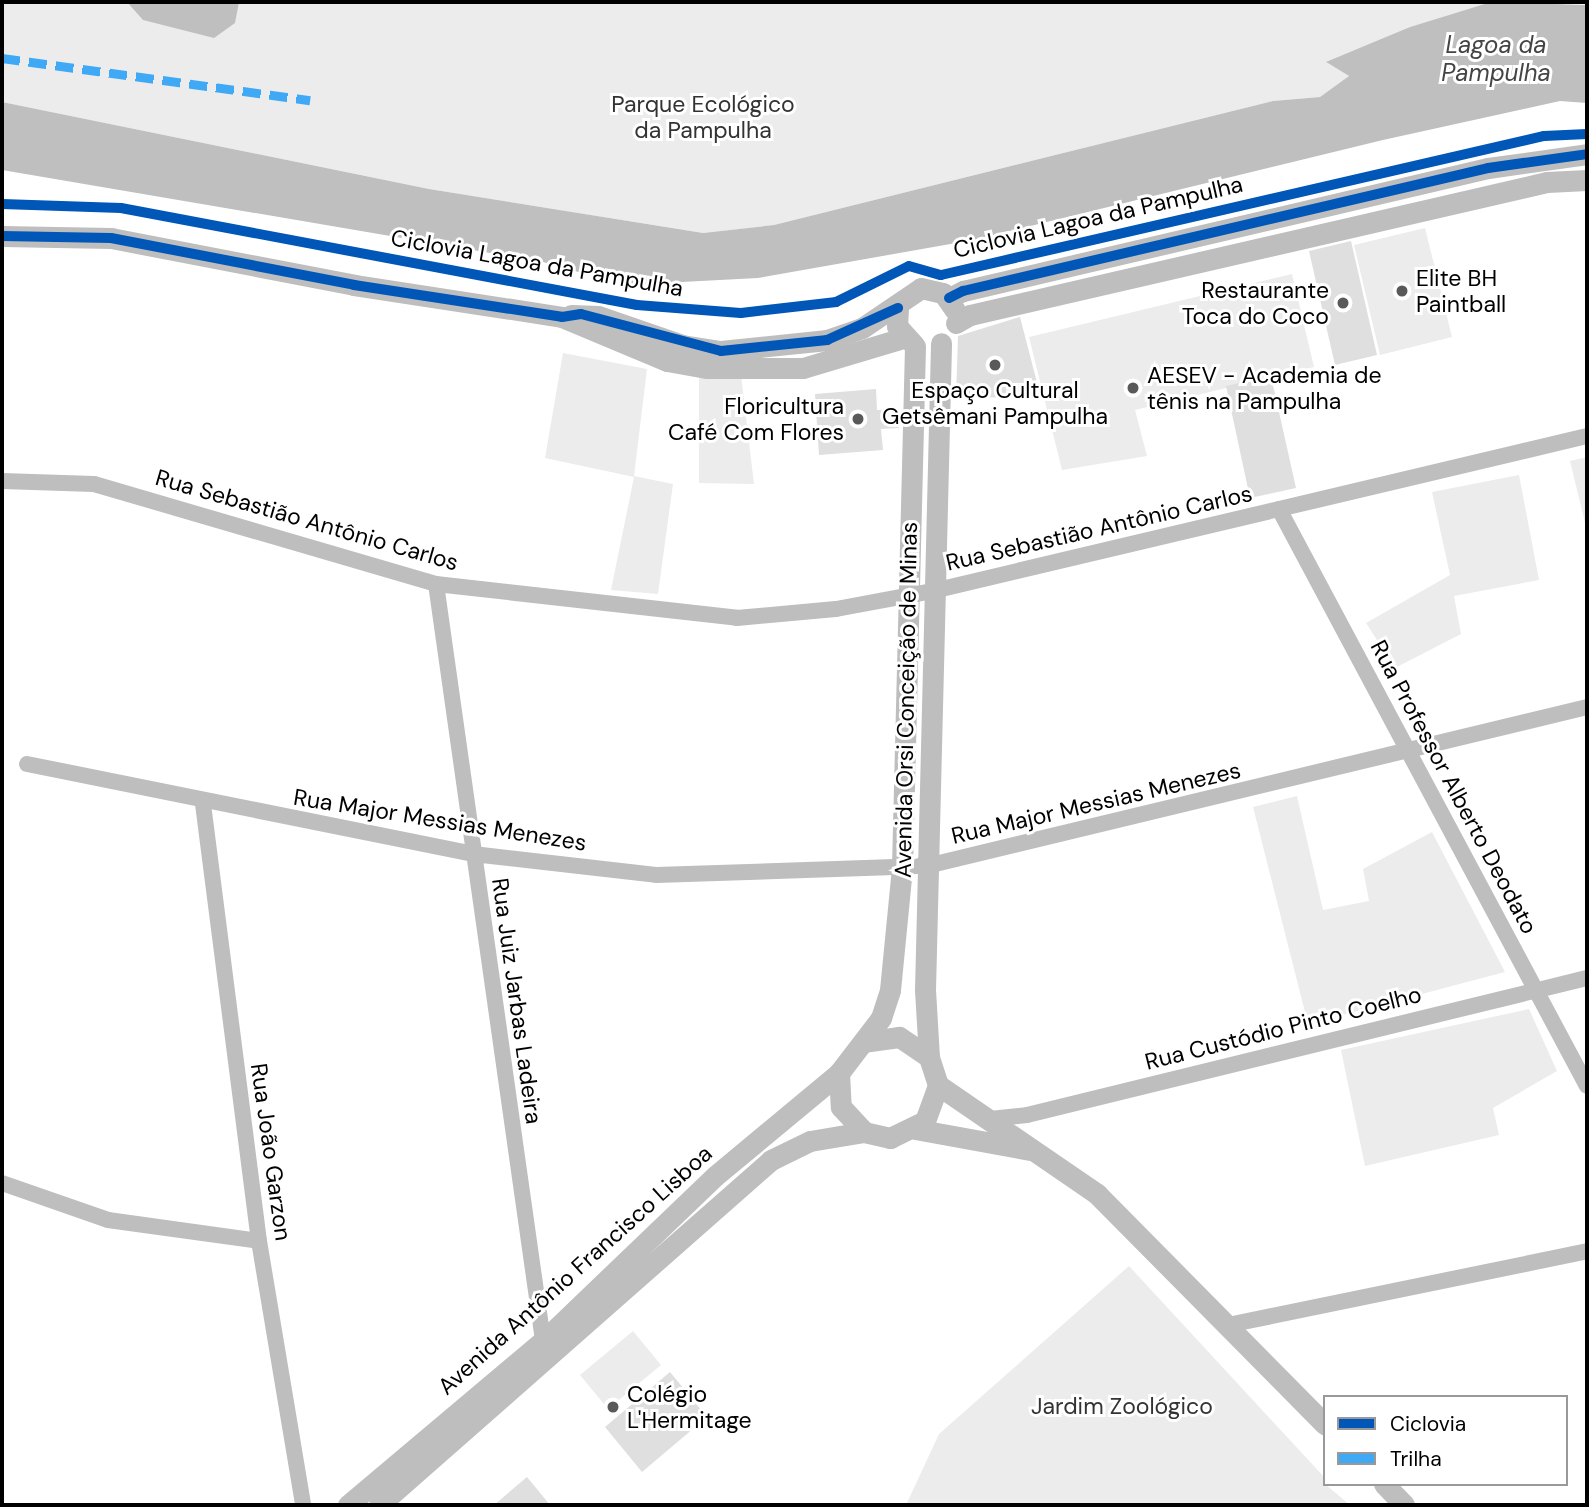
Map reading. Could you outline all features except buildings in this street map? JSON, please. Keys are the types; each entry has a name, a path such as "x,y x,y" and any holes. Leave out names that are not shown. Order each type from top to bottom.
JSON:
{"street":[{"path":"949,299 963,290 1475,172 1587,154"},
{"path":"562,317 667,361 707,368 803,368 909,342 942,344 956,323 970,315 1547,182 1587,180"},
{"path":"2,236 111,239 354,285 562,317 598,316 681,345 722,351 827,340 898,308 921,288 949,299"},
{"path":"949,299 956,323"},
{"path":"898,308 909,342"},
{"name":"Avenida Orsi Conceição de Minas","path":"864,1042 881,1018 890,990 902,867 909,342"},
{"name":"Avenida Orsi Conceição de Minas","path":"929,1057 925,990 931,865 933,591 942,344"},
{"name":"Rua Sebastião Antônio Carlos","path":"2,481 94,484 436,584 737,618 824,611 933,591 1587,436"},
{"name":"Rua Professor Alberto Deodato","path":"1279,509 1412,753 1587,1086"},
{"name":"Rua Juiz Jarbas Ladeira","path":"436,584 543,1341"},
{"name":"Rua Major Messias Menezes","path":"27,764 203,804 473,854 656,876 931,865 1412,753 1587,707"},
{"name":"Rua João Garzon","path":"203,804 259,1241 303,1505"},
{"name":"Rua Custódio Pinto Coelho","path":"990,1119 1027,1115 1587,978"},
{"path":"899,1037 929,1057 938,1085 932,1110 915,1129 890,1138 864,1132 841,1107 839,1073 864,1042 899,1037"},
{"name":"Avenida Antônio Francisco Lisboa","path":"348,1505 543,1341 715,1176 839,1073"},
{"path":"938,1085 1040,1152 1097,1194 1323,1422"},
{"path":"915,1129 1040,1152"},
{"name":"Avenida Antônio Francisco Lisboa","path":"379,1505 673,1256 771,1160 810,1141 864,1132"},
{"path":"2,1183 108,1220 259,1241"},
{"path":"1228,1325 1587,1251"},
{"path":"1386,1486 1404,1505"}],"green space":[{"name":"Parque Ecológico da Pampulha","path":"2,2 1491,2 1410,27 1327,63 1349,76 1320,97 1273,101 774,225 703,233 429,189 2,102"},
{"name":"Elite BH Paintball","path":"1425,228 1452,337 1380,355 1354,245"},
{"name":"AESEV - Academia de tênis na Pampulha","path":"1292,274 1314,367 1135,410 1147,456 1062,470 1029,337"},
{"path":"563,353 647,369 634,476 673,484 658,594 611,590 634,477 545,458"},
{"path":"699,375 741,375 754,484 699,483"},
{"path":"1587,457 1587,531 1570,461"},
{"path":"1519,475 1539,580 1454,596 1461,634 1395,668 1366,623 1450,575 1432,492"},
{"path":"1297,796 1323,910 1369,901 1363,869 1432,832 1505,972 1308,1024 1253,807"},
{"path":"1529,1009 1557,1071 1493,1108 1499,1135 1365,1166 1341,1050"},
{"name":"Jardim Zoológico","path":"1129,1266 1323,1476 1323,1486 1327,1486 1350,1505 906,1505 939,1434"},
{"path":"633,1331 661,1365 608,1409 580,1375"}],"water":[{"path":"127,2 239,2 235,23 214,38 143,20"},
{"name":"Lagoa da Pampulha","path":"1491,2 1587,5 1587,103 1560,101 1383,140 973,240 758,278 624,285 543,262 2,170 2,102 429,189 703,233 774,225 1273,101 1320,97 1349,76 1326,62 1410,27"}],"marked path":[{"path":"2,58 310,100"}],"cycle path":[{"name":"Ciclovia Lagoa da Pampulha","path":"2,204 121,208 637,305 741,313 836,302 909,266 941,275 1544,136 1587,134"},
{"path":"949,298 963,291 1488,168 1587,154"},
{"path":"2,236 111,238 354,285 562,317 581,314 721,351 827,340 898,308"}],"place":[{"name":"Elite BH Paintball","path":"1402,291"},
{"name":"Restaurante Toca do Coco","path":"1343,303"},
{"name":"Espaço Cultural Getsêmani Pampulha","path":"995,365"},
{"name":"AESEV - Academia de tênis na Pampulha","path":"1133,388"},
{"name":"Floricultura Café Com Flores","path":"858,419"},
{"name":"Colégio L'Hermitage","path":"613,1407"}]}
